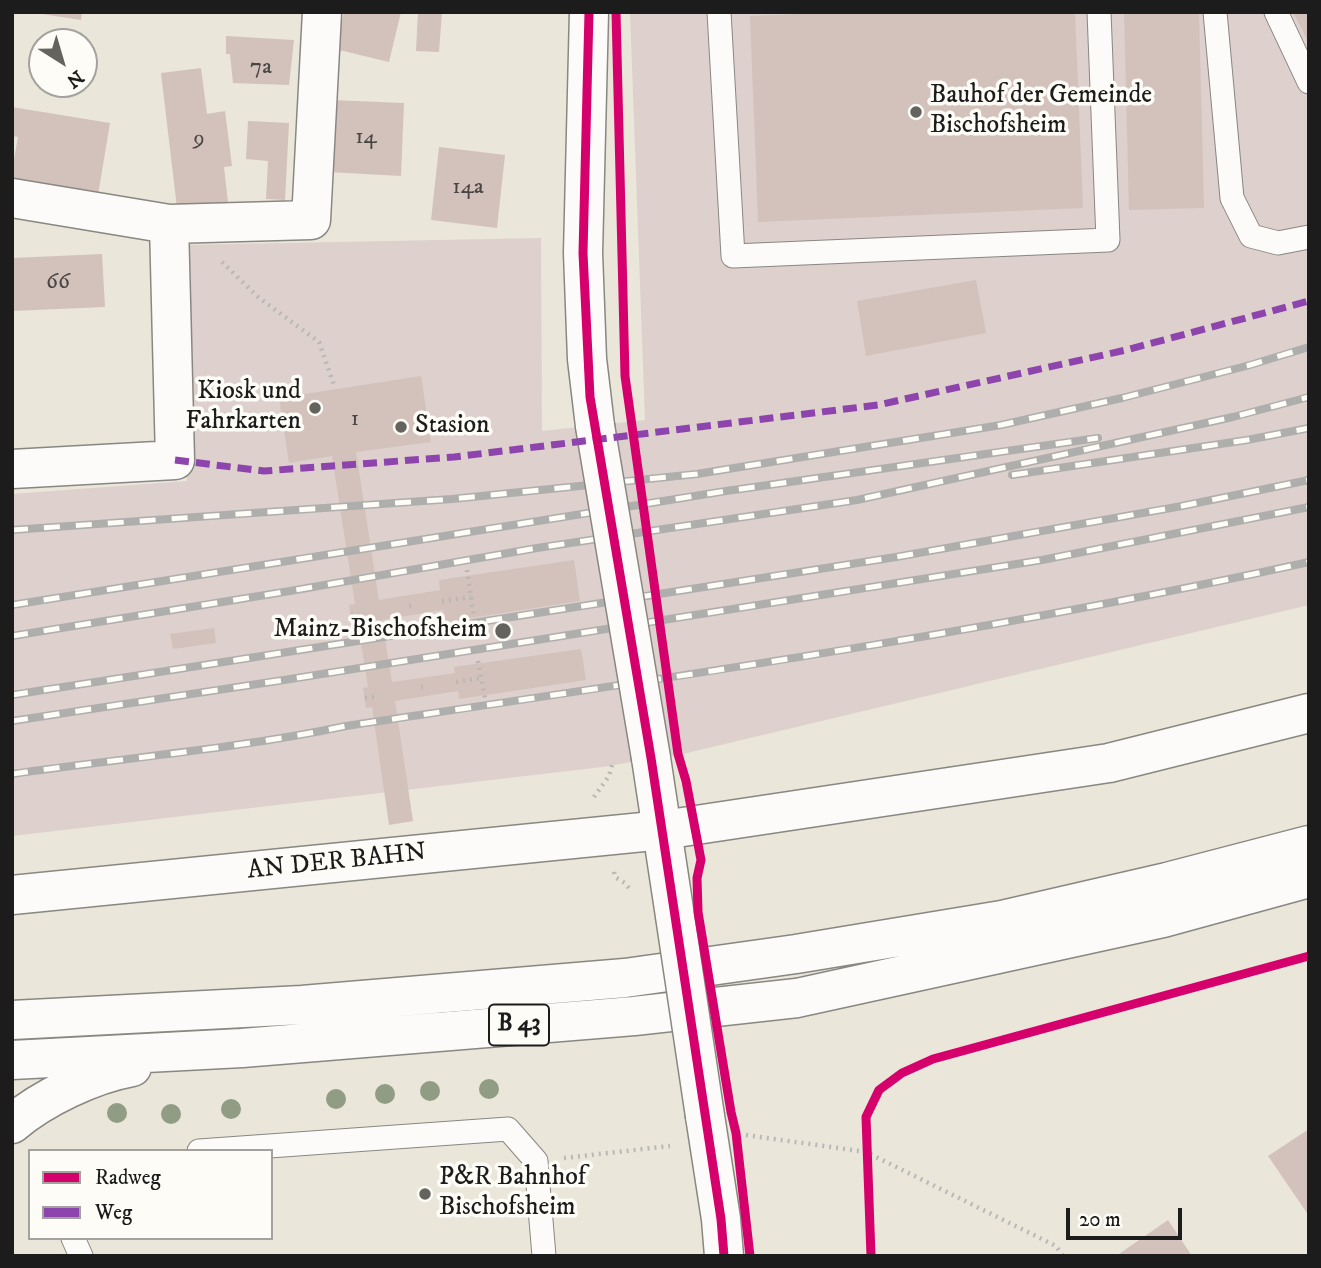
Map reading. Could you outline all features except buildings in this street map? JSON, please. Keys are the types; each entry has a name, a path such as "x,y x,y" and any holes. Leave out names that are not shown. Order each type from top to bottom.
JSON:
{"main road":[{"path":"12,198 177,223 312,220 322,12"},
{"path":"589,12 583,253 587,359 595,426 652,758 674,916 721,1125 721,1219 724,1256"},
{"path":"12,469 175,460 177,223"},
{"name":"AN DER BAHN","path":"12,895 663,830 1109,763 1309,713"},
{"name":"B 43","path":"12,1020 302,1005 639,976 796,954 1002,920 1167,882 1309,845"},
{"name":"B 43","path":"12,1060 242,1048 620,1017 797,998 1163,918 1309,878"},
{"path":"12,1124 60,1093 120,1069 242,1048"}],"lane":[{"path":"719,12 733,256 1108,240 1099,12"},
{"path":"1215,12 1232,198 1251,236 1278,243 1309,237"},
{"path":"1276,12 1309,82"},
{"path":"227,1149 508,1129 536,1161 544,1256"},
{"path":"74,1240 81,1256"}],"path":[{"path":"258,298 319,342 335,388"},
{"path":"467,570 474,617"},
{"path":"442,601 471,597"},
{"path":"351,615 359,614"},
{"path":"478,661 485,698"},
{"path":"456,682 481,678"},
{"path":"365,698 375,697"},
{"path":"598,794 612,765"},
{"path":"721,1125 866,1152 1056,1246 1063,1256"},
{"path":"866,1140 867,1165"},
{"path":"536,1161 677,1145"}],"shaded area":[{"path":"630,12 1309,12 1309,605 687,753 602,767 12,836 12,494 187,481 184,245 541,238 542,431 645,420"}],"railway":[{"path":"12,530 452,499 697,474 1001,425 1122,398 1309,347"},
{"path":"12,636 537,548 857,500 1233,417 1309,397"},
{"path":"1012,475 1247,440 1309,428"},
{"path":"12,605 726,491 1098,438"},
{"path":"12,695 896,557 1182,506 1309,480"},
{"path":"12,721 1042,560 1309,507"},
{"path":"12,774 263,741 829,652 1070,610 1309,562"}],"marked path":[{"path":"175,460 264,471 454,457 878,405 1126,350 1309,301"}],"cycle path":[{"path":"589,12 583,253 590,397 651,758 721,1219 724,1256"},
{"path":"616,12 625,376 678,754 701,860 697,878 698,912 736,1133 750,1256"},
{"path":"871,1256 866,1117 879,1090 902,1073 933,1059 1309,956"}],"place":[{"name":"Bauhof der Gemeinde Bischofsheim","path":"916,112"},
{"name":"Kiosk und Fahrkarten","path":"315,408"},
{"name":"Stasion","path":"401,427"},
{"name":"Mainz-Bischofsheim","path":"503,631"},
{"name":"P&R Bahnhof Bischofsheim","path":"425,1194"}]}
